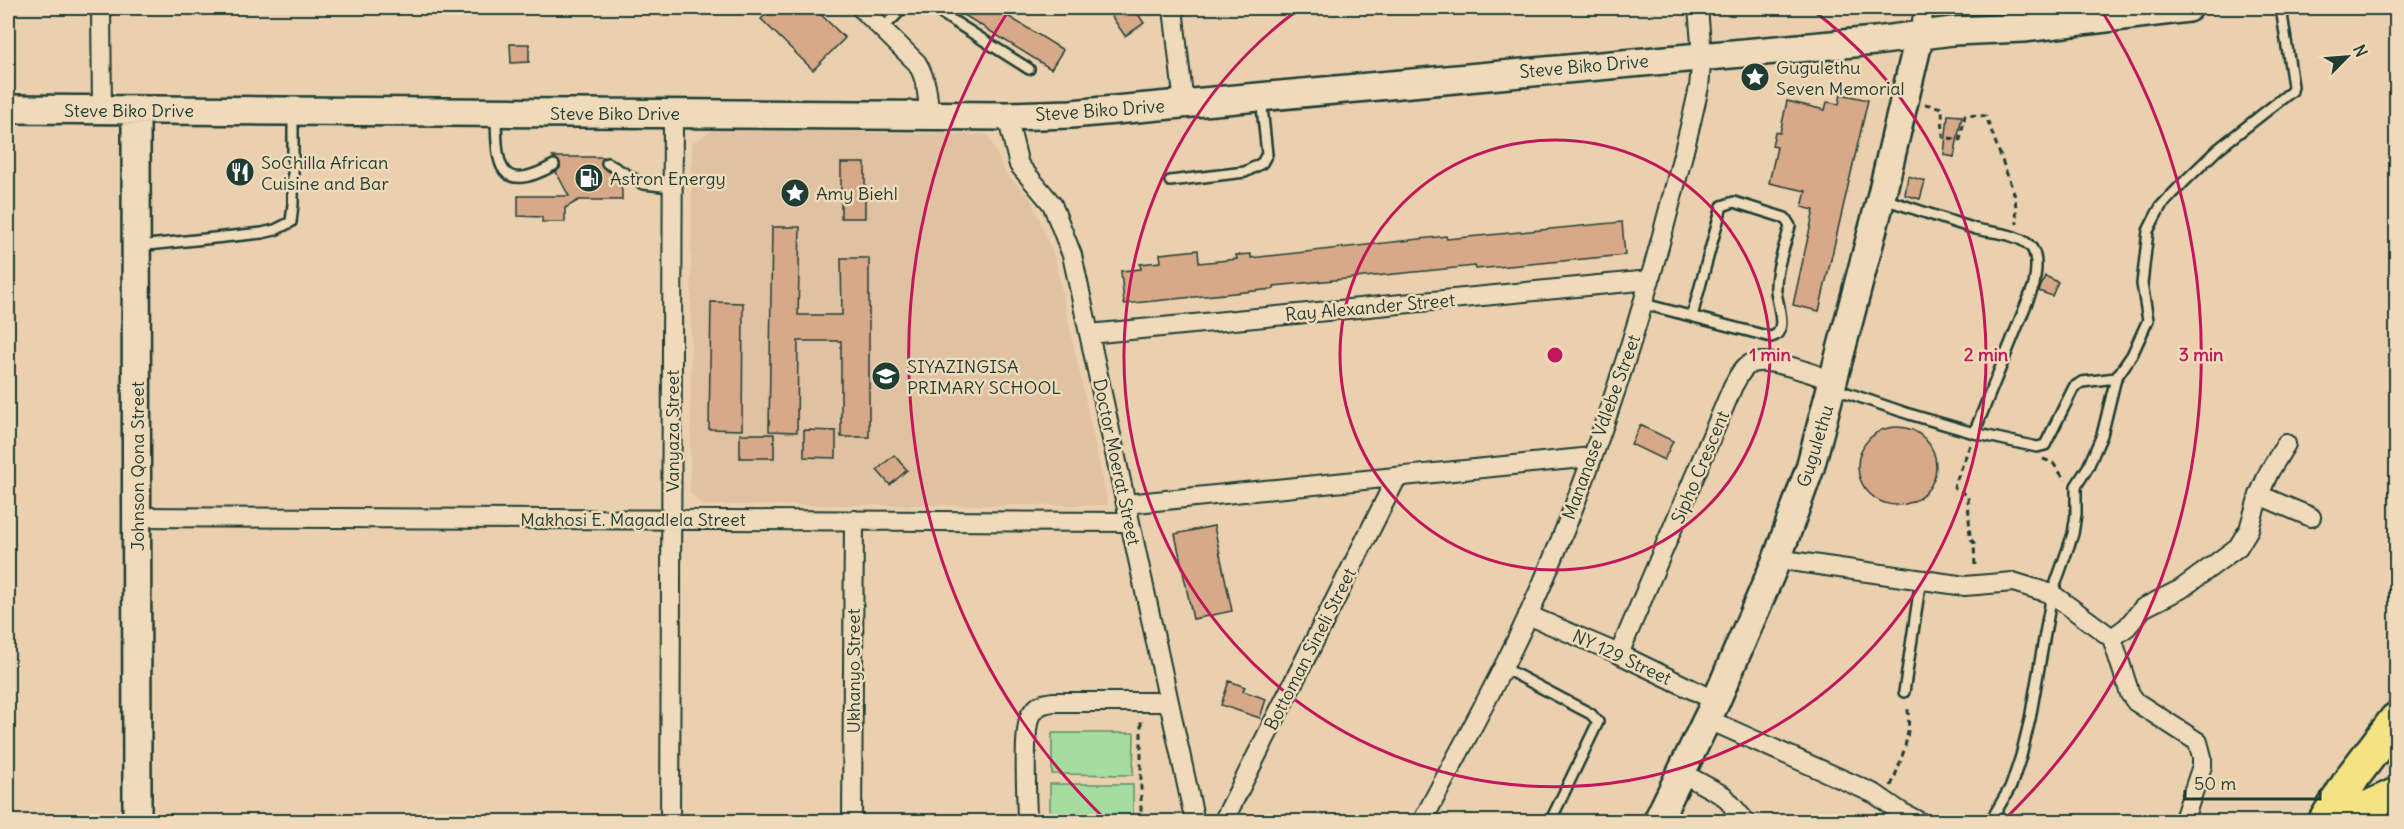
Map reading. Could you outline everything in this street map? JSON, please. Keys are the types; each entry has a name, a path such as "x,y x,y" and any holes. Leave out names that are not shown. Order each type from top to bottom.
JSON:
{"highway":[{"path":"2325,822 2354,775 2397,720"},
{"path":"2355,822 2370,807 2397,795"}],"main road":[{"name":"Steve Biko Drive","path":"8,109 102,100 136,110 1007,116 1184,105 1702,55 1875,41 1918,43 2188,8"},
{"name":"Gugulethu","path":"1657,822 1712,710 1777,559 1810,468 1834,384 1918,43"},
{"name":"Johnson Qona Street","path":"136,110 137,822"}],"street":[{"path":"102,8 102,100"},
{"path":"861,8 917,63 927,85 928,116"},
{"path":"1173,8 1184,105"},
{"name":"Mananase Vdlebe Street","path":"1422,822 1528,615 1592,457 1644,304 1695,105 1702,55 1698,8"},
{"path":"1918,43 1924,8"},
{"name":"Vanyaza Street","path":"670,822 674,113"},
{"name":"Doctor Moerat Street","path":"1007,116 1019,165 1052,204 1072,255 1195,822"},
{"name":"Ray Alexander Street","path":"1089,334 1650,280"},
{"name":"Sipho Crescent","path":"1619,654 1734,386 1744,369 1754,362 1770,362 1834,384"},
{"path":"2112,638 2127,627 2143,609 2181,589 2238,547 2250,529 2259,495 2286,444"},
{"path":"1126,504 1592,457"},
{"name":"Bottoman Sineli Street","path":"1223,822 1397,477"},
{"path":"2259,495 2312,517"},
{"name":"Makhosi E. Magadlela Street","path":"137,517 1130,522"},
{"name":"Ukhanyo Street","path":"852,822 854,520"},
{"path":"1777,559 1965,586 2013,582 2052,594 2112,638 2130,694 2136,702 2198,742 2202,766 2183,822"},
{"name":"NY 129 Street","path":"1528,615 1619,654 1712,710 1886,801 1920,822"},
{"path":"1027,822 1027,733 1029,717 1035,709 1042,704 1054,702 1169,702"},
{"path":"1682,773 1724,796 1746,822"}],"lane":[{"path":"882,29 903,8"},
{"path":"933,8 1029,69"},
{"path":"1990,822 2011,786 2021,756 2030,720 2052,594 2073,534 2076,486 2088,467 2102,435 2116,378 2132,355 2148,320 2142,284 2148,231 2158,212 2186,180 2218,149 2292,91 2281,8"},
{"path":"1170,181 1245,172 1262,164 1267,154 1261,96"},
{"path":"137,246 262,233 275,230 291,222 294,204 293,111"},
{"path":"496,112 496,148 498,163 502,170 509,176 527,176 554,165"},
{"path":"607,164 643,184 672,187"},
{"path":"1881,198 1976,228 2018,237 2029,245 2035,256 2037,272 2034,285 1974,433"},
{"path":"1644,304 1772,337 1776,336 1781,317 1776,281 1790,226 1785,218 1734,202 1722,206 1692,316"},
{"path":"1834,384 1909,414 1974,433 2037,447 2047,443 2074,387 2082,382 2116,378"},
{"path":"1904,692 1921,579"},
{"path":"1502,668 1591,714 1598,722 1550,822"}],"path":[{"path":"1905,101 1942,108 1943,137 1960,140 1965,115 1986,116 2015,196 2018,237"},
{"path":"1974,433 1954,487 1968,496 1976,585"},
{"path":"2037,447 2042,459 2053,463 2065,481 2076,486"},
{"path":"1886,801 1905,749 1909,714 1904,692"},
{"path":"1141,702 1141,822"}],"shaded area":[{"name":"SIYAZINGISA PRIMARY SCHOOL","path":"715,129 988,135 1006,174 1030,197 1055,259 1108,505 702,505 690,493 692,143"}],"green space":[{"path":"1052,733 1134,733 1133,775 1052,774"},
{"path":"1050,784 1133,784 1133,821 1050,821"}],"building":[{"path":"772,8 814,8 845,38 813,70 761,19"},
{"path":"953,8 995,8 1063,50 1051,69"},
{"path":"1106,8 1134,8 1144,23 1125,36"},
{"path":"510,44 529,44 529,62 511,63"},
{"path":"1841,94 1868,100 1819,311 1793,305 1814,210 1802,207 1806,191 1769,183 1777,147 1772,146 1775,132 1780,133 1787,101 1825,110 1827,102 1839,104"},
{"path":"1948,115 1962,116 1954,157 1944,155"},
{"path":"553,157 603,157 601,166 613,174 622,190 622,200 579,200 565,208 565,222 542,222 542,217 518,216 518,196 569,196 556,172 560,168 560,163"},
{"path":"841,163 865,163 865,218 841,218"},
{"path":"1908,176 1925,181 1920,199 1905,195"},
{"path":"1622,222 1625,255 1476,269 1475,266 1124,304 1121,271 1141,269 1140,264 1161,262 1160,254 1198,250 1199,263 1237,259 1236,255 1251,254 1251,258 1446,236 1447,239"},
{"path":"772,227 800,227 798,315 842,315 841,258 869,258 869,437 841,437 841,341 798,341 797,432 769,431"},
{"path":"2045,276 2058,282 2052,296 2039,291"},
{"path":"711,302 743,303 742,430 709,429"},
{"path":"1640,425 1673,441 1664,460 1631,444"},
{"path":"1897,427 1912,430 1924,439 1933,451 1936,466 1933,481 1924,493 1912,502 1897,505 1882,502 1870,493 1861,481 1858,466 1861,451 1870,439 1882,430"},
{"path":"804,430 836,431 836,458 804,457"},
{"path":"740,434 774,434 774,458 740,458"},
{"path":"894,455 907,470 890,485 877,470"},
{"path":"1214,526 1232,611 1193,619 1175,534"},
{"path":"1229,681 1245,687 1243,691 1266,699 1260,718 1221,705"}],"place":[{"name":"Gugulethu Seven Memorial","path":"1755,77"},
{"name":"SoChilla African Cuisine and Bar","path":"240,172"},
{"name":"Astron Energy","path":"589,178"},
{"name":"Amy Biehl","path":"795,193"},
{"name":"SIYAZINGISA PRIMARY SCHOOL","path":"886,376"}]}
